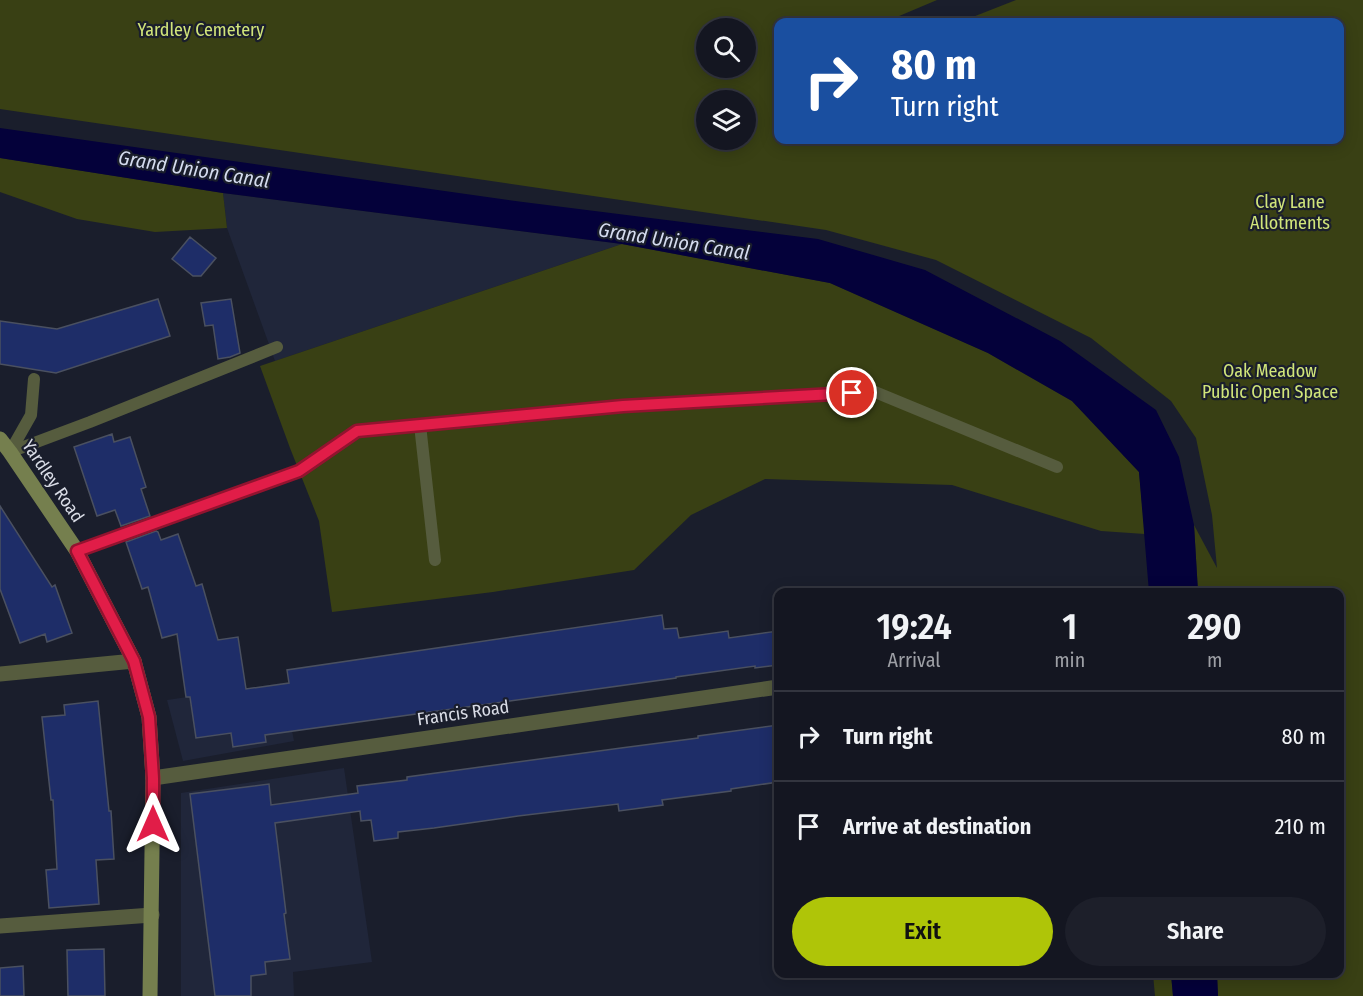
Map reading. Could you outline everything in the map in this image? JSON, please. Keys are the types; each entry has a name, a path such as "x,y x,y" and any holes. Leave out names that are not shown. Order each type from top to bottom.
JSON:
{"main road":[{"name":"Yardley Road","path":"0,439 77,551 134,661 149,717 153,778 150,996"}],"street":[{"path":"0,674 134,661"},
{"name":"Francis Road","path":"153,778 774,688"},
{"path":"0,926 152,915"}],"lane":[{"path":"10,452 277,347"},
{"path":"10,452 31,415 34,379"},
{"path":"77,551 299,471 357,431 623,406 875,392 1057,467"},
{"path":"420,425 435,560"}],"shaded area":[{"path":"223,193 622,244 275,361 227,228"},
{"path":"283,683 294,741 183,761 167,700"},
{"path":"344,768 372,962 293,972 294,996 181,996 181,793"}],"green space":[{"path":"0,0 937,0 894,18 774,18 774,144 1344,144 1344,18 970,18 1016,0 1363,0 1363,996 1218,996 1217,978 1344,978 1344,588 1198,588 1194,525 1217,568 1212,515 1196,438 1171,401 1091,338 936,260 826,230 0,109"},
{"path":"0,158 223,193 227,228 155,232 77,219 0,192"},
{"path":"622,244 830,283 988,353 1072,401 1139,472 1145,534 1101,531 952,485 765,479 691,515 634,570 493,592 332,612 319,521 260,366"},
{"path":"1153,978 1171,978 1173,996 1155,996"}],"water":[{"name":"Grand Union Canal","path":"0,128 523,202 818,239 925,270 1060,341 1156,410 1179,457 1194,525 1198,588 1149,588 1139,472 1072,401 988,353 830,283 622,244 223,193 0,158"},
{"path":"1171,978 1217,978 1218,996 1173,996"}],"building":[{"path":"190,237 216,258 201,276 193,276 172,259"},
{"path":"158,299 170,336 56,373 0,364 0,321 57,329"},
{"path":"231,299 240,353 218,359 213,325 205,326 201,303"},
{"path":"112,434 114,442 130,437 146,487 141,489 150,516 121,526 115,510 97,516 74,447"},
{"path":"0,506 52,587 55,585 72,633 47,642 45,634 20,643 0,589"},
{"path":"156,531 161,540 178,534 196,586 202,584 218,640 238,637 246,689 289,683 287,670 662,615 664,629 677,628 679,638 728,631 729,638 774,632 774,666 755,668 755,666 265,735 266,742 233,747 231,733 196,738 190,697 186,697 177,634 162,638 148,587 142,589 126,542"},
{"path":"98,701 109,811 111,811 114,859 96,860 99,904 49,908 46,870 57,869 53,800 51,800 42,717 65,715 64,705"},
{"path":"774,726 774,783 662,800 663,805 619,811 618,804 518,816 398,832 398,838 374,841 371,820 361,821 360,811 275,823 290,959 265,962 266,974 251,976 251,996 215,996 190,794 269,784 271,805 358,793 357,786 407,780 407,777 698,738 698,736"},
{"path":"104,949 105,996 68,996 67,950"},
{"path":"23,966 24,996 0,996 0,968"}],"route":[{"path":"153,824 149,717 134,661 77,551 299,471 357,431 623,406 852,393"}],"park label":[{"name":"Yardley Cemetery","path":"201,30"},
{"name":"Clay Lane Allotments","path":"1290,212"},
{"name":"Oak Meadow Public Open Space","path":"1270,382"}]}
